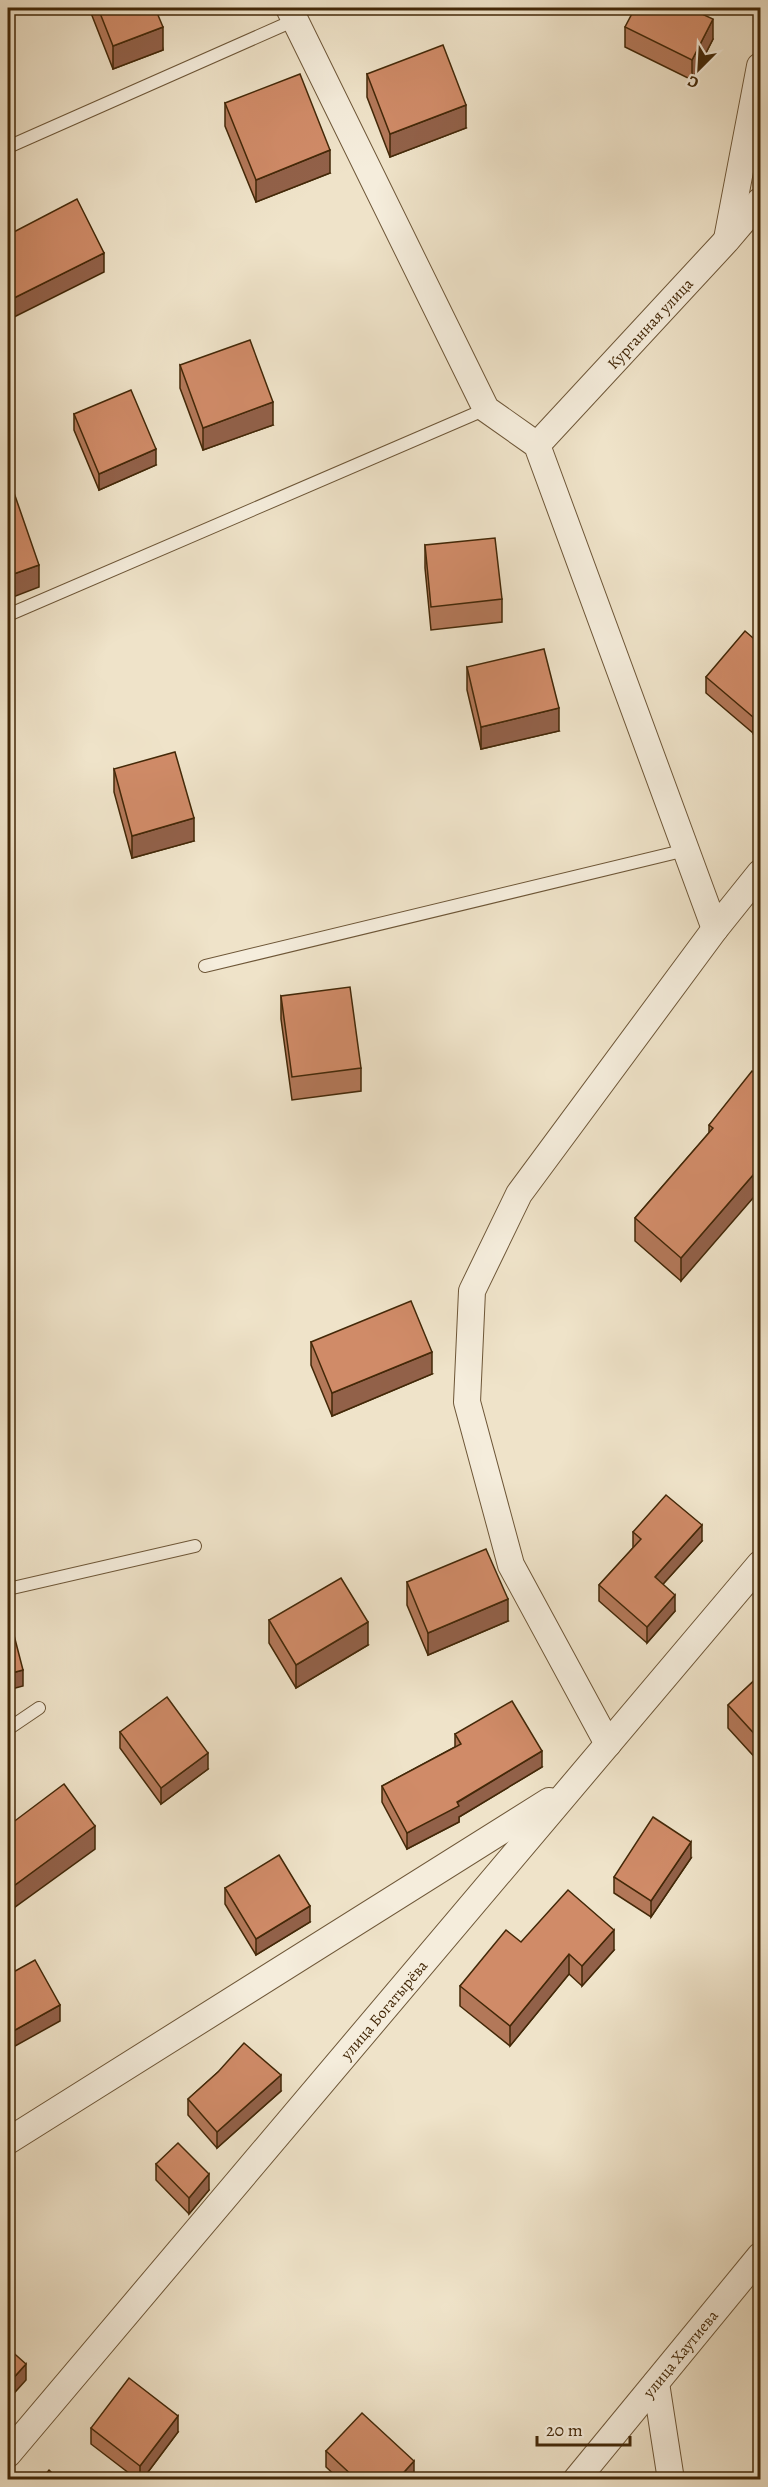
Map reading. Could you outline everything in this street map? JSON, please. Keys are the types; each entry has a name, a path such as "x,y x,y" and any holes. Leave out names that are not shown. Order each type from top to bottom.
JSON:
{"street":[{"path":"292,14 486,409 537,445 715,929"},
{"path":"726,241 760,66"},
{"name":"Курганная улица","path":"537,445 726,241 760,201"},
{"path":"608,1744 511,1565 467,1402 472,1291 519,1194 715,929 760,873"},
{"name":"улица Богатырёва","path":"8,2454 760,1564"},
{"path":"8,2141 570,1788"},
{"name":"улица Хаутиева","path":"576,2480 760,2256"},
{"path":"656,2383 671,2480"}],"lane":[{"path":"8,147 292,14"},
{"path":"8,615 486,409"},
{"path":"205,966 686,850"},
{"path":"8,1588 195,1546"},
{"path":"8,1729 39,1708"}],"building":[{"path":"98,8 155,8 163,27 113,46"},
{"path":"635,8 689,8 713,19 692,60 625,27"},
{"path":"443,45 466,105 390,134 367,74"},
{"path":"300,74 330,150 256,180 225,103"},
{"path":"77,199 104,253 8,301 8,235"},
{"path":"250,340 273,402 203,428 180,365"},
{"path":"131,390 156,449 99,474 74,414"},
{"path":"12,487 39,565 8,576 8,488"},
{"path":"495,538 502,599 431,607 425,545"},
{"path":"745,631 760,644 760,709 753,717 706,677"},
{"path":"544,649 559,708 481,727 467,667"},
{"path":"175,752 194,818 132,836 114,769"},
{"path":"350,987 361,1068 292,1077 281,996"},
{"path":"752,1071 760,1077 760,1167 681,1258 635,1218 713,1128 709,1125"},
{"path":"411,1301 432,1352 332,1393 311,1342"},
{"path":"666,1495 702,1525 655,1577 675,1595 647,1627 599,1585 641,1539 633,1532"},
{"path":"486,1549 508,1599 428,1633 407,1582"},
{"path":"341,1578 368,1622 296,1665 269,1620"},
{"path":"8,1612 23,1670 8,1674"},
{"path":"760,1675 760,1740 728,1705"},
{"path":"167,1697 208,1753 161,1788 120,1732"},
{"path":"512,1701 542,1751 457,1802 459,1806 407,1833 382,1786 461,1744 455,1734"},
{"path":"64,1784 95,1826 8,1889 8,1826"},
{"path":"653,1817 691,1842 651,1901 614,1877"},
{"path":"279,1855 310,1906 256,1939 225,1888"},
{"path":"568,1890 614,1930 582,1966 569,1954 510,2026 460,1986 506,1930 521,1942"},
{"path":"35,1960 60,2005 8,2034 8,1975"},
{"path":"760,1986 760,1999 754,1994"},
{"path":"244,2043 281,2075 217,2132 188,2099 218,2072"},
{"path":"178,2143 209,2174 189,2198 156,2164"},
{"path":"8,2348 26,2364 8,2384"},
{"path":"129,2378 178,2416 140,2466 91,2428"},
{"path":"362,2413 414,2461 397,2480 357,2480 326,2451"},
{"path":"49,2470 59,2480 41,2480"}]}
